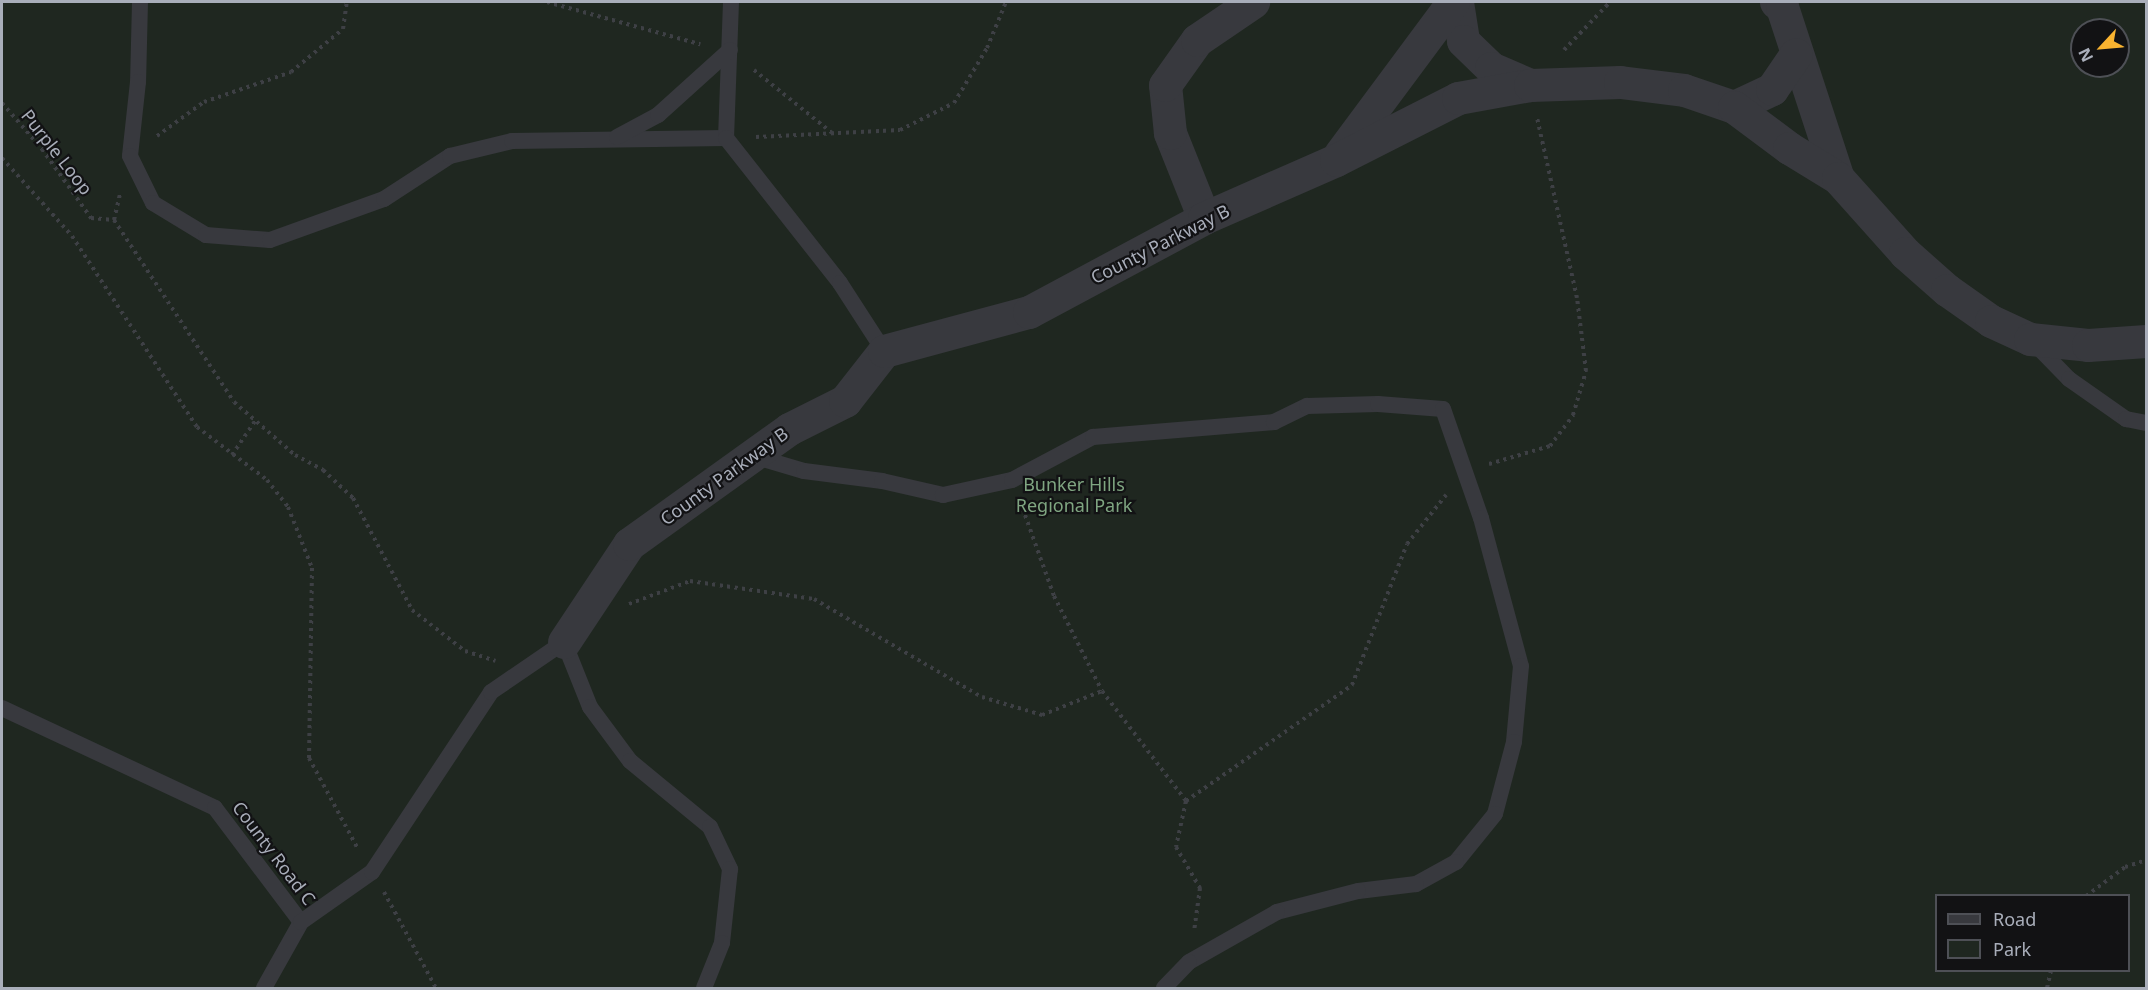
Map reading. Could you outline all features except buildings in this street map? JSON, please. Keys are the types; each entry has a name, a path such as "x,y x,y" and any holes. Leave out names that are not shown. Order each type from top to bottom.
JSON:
{"street":[{"path":"1204,218 1170,133 1165,85 1197,40 1253,2"},
{"path":"1455,2 1463,41 1491,68 1530,85"},
{"path":"1336,160 1455,2"},
{"name":"County Parkway B","path":"1776,2 1782,7 1838,178"},
{"path":"1734,107 1772,89 1796,54"},
{"name":"County Parkway B","path":"564,642 629,544 789,429 845,401 884,351 1029,312 1204,218 1336,160 1458,98 1530,85 1620,82 1684,90 1734,107 1789,148 1838,178 1905,253 1947,290 1991,321 2030,339 2088,345 2146,341"}],"lane":[{"path":"140,2 138,82 130,156 153,202 206,235 270,240 384,199 450,156 512,141 616,137 726,138"},
{"path":"731,2 726,138 840,283 884,351"},
{"path":"616,137 658,115 730,50"},
{"path":"2030,339 2069,379 2126,419 2146,423"},
{"path":"753,456 804,471 882,482 943,495 1012,480 1093,437 1274,422 1307,406 1378,404 1443,409 1481,518 1521,666 1514,742 1495,814 1456,862 1416,885 1358,891 1277,912 1189,963 1164,988"},
{"path":"264,988 301,922 372,872 491,692 521,669 564,642 590,707 630,761 710,827 730,869 722,943 704,988"},
{"name":"County Road C","path":"2,708 215,808 301,922"}],"path":[{"path":"347,2 343,29 291,72 204,102 130,156 114,220 234,402 295,455 323,470 352,498 412,610 465,651 521,669"},
{"path":"726,138 900,130 954,103 987,48 1006,2"},
{"path":"1530,85 1610,2"},
{"name":"Purple Loop","path":"2,103 42,149 91,218 114,220"},
{"path":"2,158 72,236 197,427 267,480 288,507 312,568 309,758 323,791 372,872 436,988"},
{"path":"232,455 255,421"},
{"path":"1012,480 1054,596 1102,692 1186,801 1176,847 1200,888 1189,963"},
{"path":"620,610 639,599 690,581 814,599 982,697 1042,715 1102,692"},
{"path":"2089,894 2126,867 2146,860"},
{"path":"2047,988 2051,972"}],"green space":[{"name":"Bunker Hills Regional Park","path":"2,2 2146,2 2146,988 2,988"}]}
